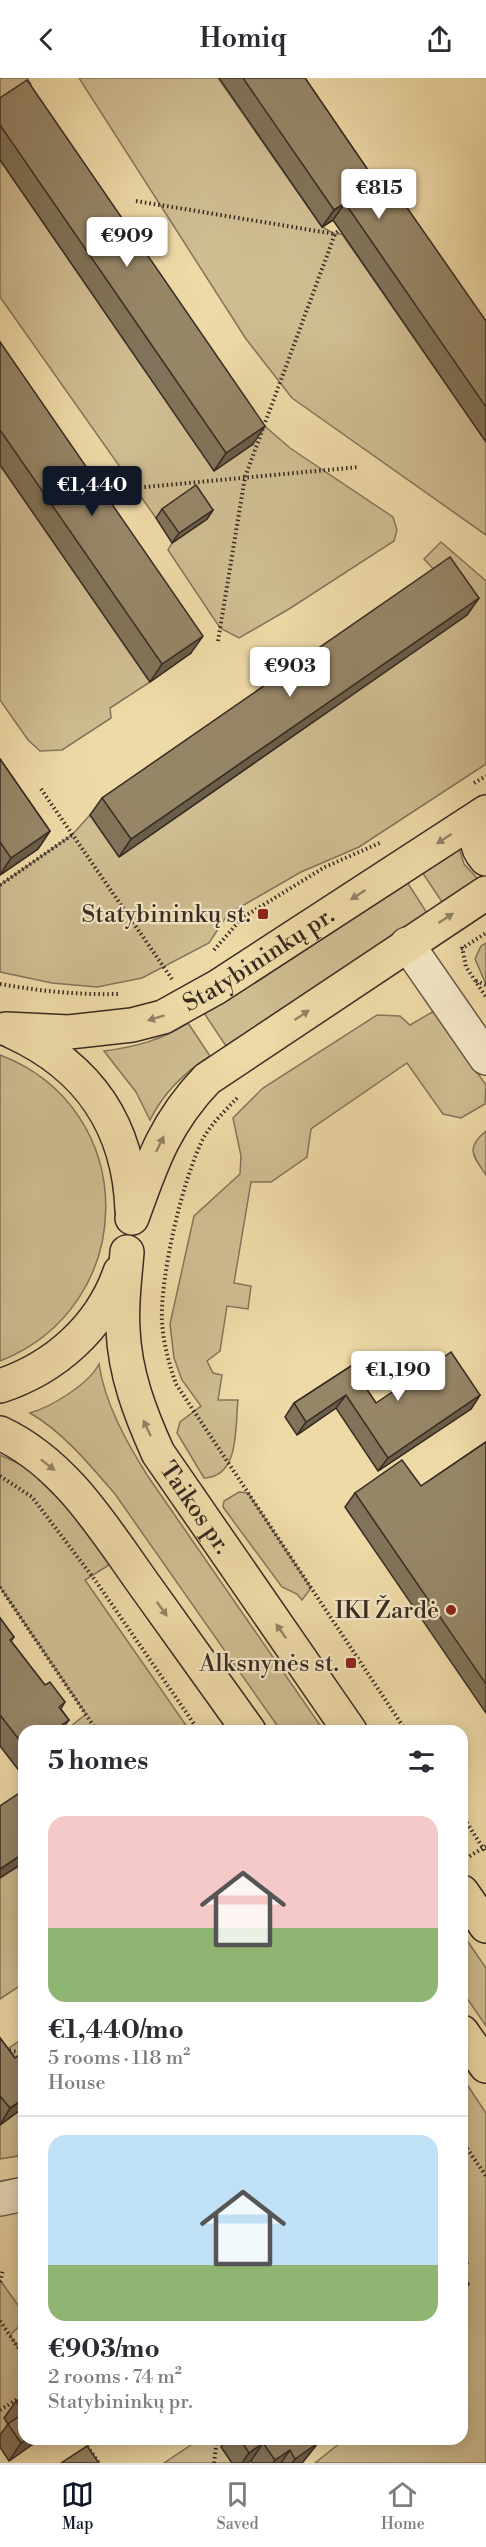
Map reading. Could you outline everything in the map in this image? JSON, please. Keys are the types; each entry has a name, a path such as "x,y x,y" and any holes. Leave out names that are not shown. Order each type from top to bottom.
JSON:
{"main road":[{"path":"478,805 476,838 479,852 486,860"},
{"name":"Statybininkų pr.","path":"3,1028 69,1032 132,1025 163,1017 217,987 478,805"},
{"path":"132,1218 163,1138 179,1112 207,1079 486,893"},
{"path":"0,1386 20,1380 50,1363 76,1341 99,1315 110,1295 127,1252 132,1218 131,1184 123,1150 110,1118 91,1089 66,1064 38,1044 3,1028"},
{"name":"Taikos pr.","path":"127,1252 123,1330 129,1380 158,1453 346,1725"},
{"path":"0,1433 18,1441 57,1472 88,1506 245,1725"},
{"path":"468,1900 486,1926"},
{"path":"468,2040 486,2066"}],"street":[{"path":"407,944 486,1058"},
{"path":"0,2199 18,2195"}],"path":[{"path":"375,197 399,175"},
{"path":"136,201 335,234"},
{"path":"218,641 245,477 335,234 343,226"},
{"path":"113,490 359,467"},
{"path":"478,805 486,776"},
{"path":"41,789 172,978"},
{"path":"0,885 72,835"},
{"path":"208,954 217,948 242,918 325,867 390,838"},
{"path":"463,948 466,967 486,997"},
{"path":"164,982 181,972"},
{"path":"476,981 486,985"},
{"path":"0,984 71,994 123,994"},
{"path":"240,1094 205,1136 180,1200 165,1280 162,1320 168,1362 176,1384 402,1725"},
{"path":"0,1476 32,1497 95,1580 195,1725"},
{"path":"0,1587 93,1725"},
{"path":"468,1823 485,1846 486,1853"},
{"path":"468,1857 485,1846"},
{"path":"0,2042 12,2059"},
{"path":"6,2050 18,2053"},
{"path":"468,2150 486,2176"},
{"path":"0,2282 3,2269"},
{"path":"0,2321 18,2347"},
{"path":"0,2410 18,2399"},
{"path":"86,2445 99,2463"},
{"path":"214,2463 216,2445"}],"shaded area":[{"path":"0,78 27,78 31,84 0,107"},
{"path":"79,78 218,78 322,227 335,234 342,234 486,442 486,535 292,398 246,339"},
{"path":"0,160 214,470 253,444 260,422 290,448 393,517 397,530 394,541 289,609 239,638 220,628 168,550 172,543 207,519 190,495 156,518 0,297"},
{"path":"0,465 150,682 110,708 111,718 62,750 40,751 28,740 0,700"},
{"path":"441,542 486,581 486,764 359,847 301,872 228,914 209,943 142,978 97,987 52,983 0,972 0,885 72,835 90,815 119,856 466,615 438,574 424,559"},
{"path":"459,848 464,864 478,879 442,902 422,872"},
{"path":"407,882 427,913 226,1046 204,1013"},
{"path":"486,943 486,984 475,959 481,946"},
{"path":"434,1011 486,1085 485,1104 461,1118 443,1114 407,1063 311,1129 307,1157 271,1182 251,1182 234,1283 251,1286 248,1309 227,1306 220,1351 207,1361 213,1373 222,1375 218,1400 238,1400 233,1449 224,1469 216,1475 204,1478 177,1433 180,1422 201,1406 182,1380 174,1358 170,1324 194,1216 240,1174 241,1156 233,1118 263,1088 377,1015 400,1016 410,1025"},
{"path":"188,1023 210,1056 176,1084 150,1120 136,1092 104,1051 148,1042"},
{"path":"0,1055 47,1081 80,1118 99,1161 106,1208 99,1254 79,1298 46,1334 0,1361"},
{"path":"486,1131 486,1175 475,1157 473,1147"},
{"path":"99,1364 111,1408 147,1475 320,1725 277,1725 115,1494 65,1439 30,1413 69,1394 94,1372"},
{"path":"0,1455 26,1467 76,1516 112,1563 85,1580 186,1725 72,1725 86,1714 0,1587"},
{"path":"239,1492 248,1493 311,1588 302,1600 297,1594 282,1587 223,1507 224,1501"},
{"path":"8,1867 11,1871 18,1867 18,1987 0,1999 0,1877"},
{"path":"468,1942 486,1968 486,2026 468,2000"},
{"path":"18,2042 18,2067 6,2050"},
{"path":"468,2086 486,2113 486,2463 315,2463 338,2445 468,2445"},
{"path":"18,2111 18,2156 0,2159 0,2125"},
{"path":"0,2280 18,2305 18,2328 10,2335 18,2347 18,2418 12,2430 0,2439"},
{"path":"191,2445 224,2445 222,2447 232,2463 164,2463"}],"building":[{"path":"243,78 305,78 385,195 394,189 486,321 486,407 345,203 334,210"},
{"path":"27,80 265,426 226,453 0,125 0,98"},
{"path":"0,342 203,636 162,664 0,430"},
{"path":"196,485 213,510 179,533 162,509"},
{"path":"450,557 479,598 131,839 102,798"},
{"path":"0,759 50,831 11,858 0,842"},
{"path":"451,1352 480,1395 388,1458 346,1395 306,1422 294,1403 351,1366 376,1403"},
{"name":"IKI Žardė","path":"486,1442 486,1684 355,1493 402,1460 421,1486"},
{"path":"0,1618 14,1637 10,1640 45,1685 50,1682 65,1702 59,1707 69,1720 62,1725 18,1725 18,1738 0,1715"},
{"path":"18,1794 18,1857 0,1869 0,1806"},
{"path":"0,2038 15,2058 18,2056 18,2103 10,2108 0,2098"},
{"path":"18,2417 18,2439 8,2424"},
{"path":"244,2445 260,2445 249,2453"},
{"path":"264,2445 315,2445 295,2459 290,2450 275,2460"},
{"path":"87,2446 99,2463 61,2463"}],"place":[{"name":"Statybininkų st.","path":"263,914"},
{"name":"IKI Žardė","path":"451,1610"},
{"name":"Alksnynės st.","path":"351,1663"}]}
